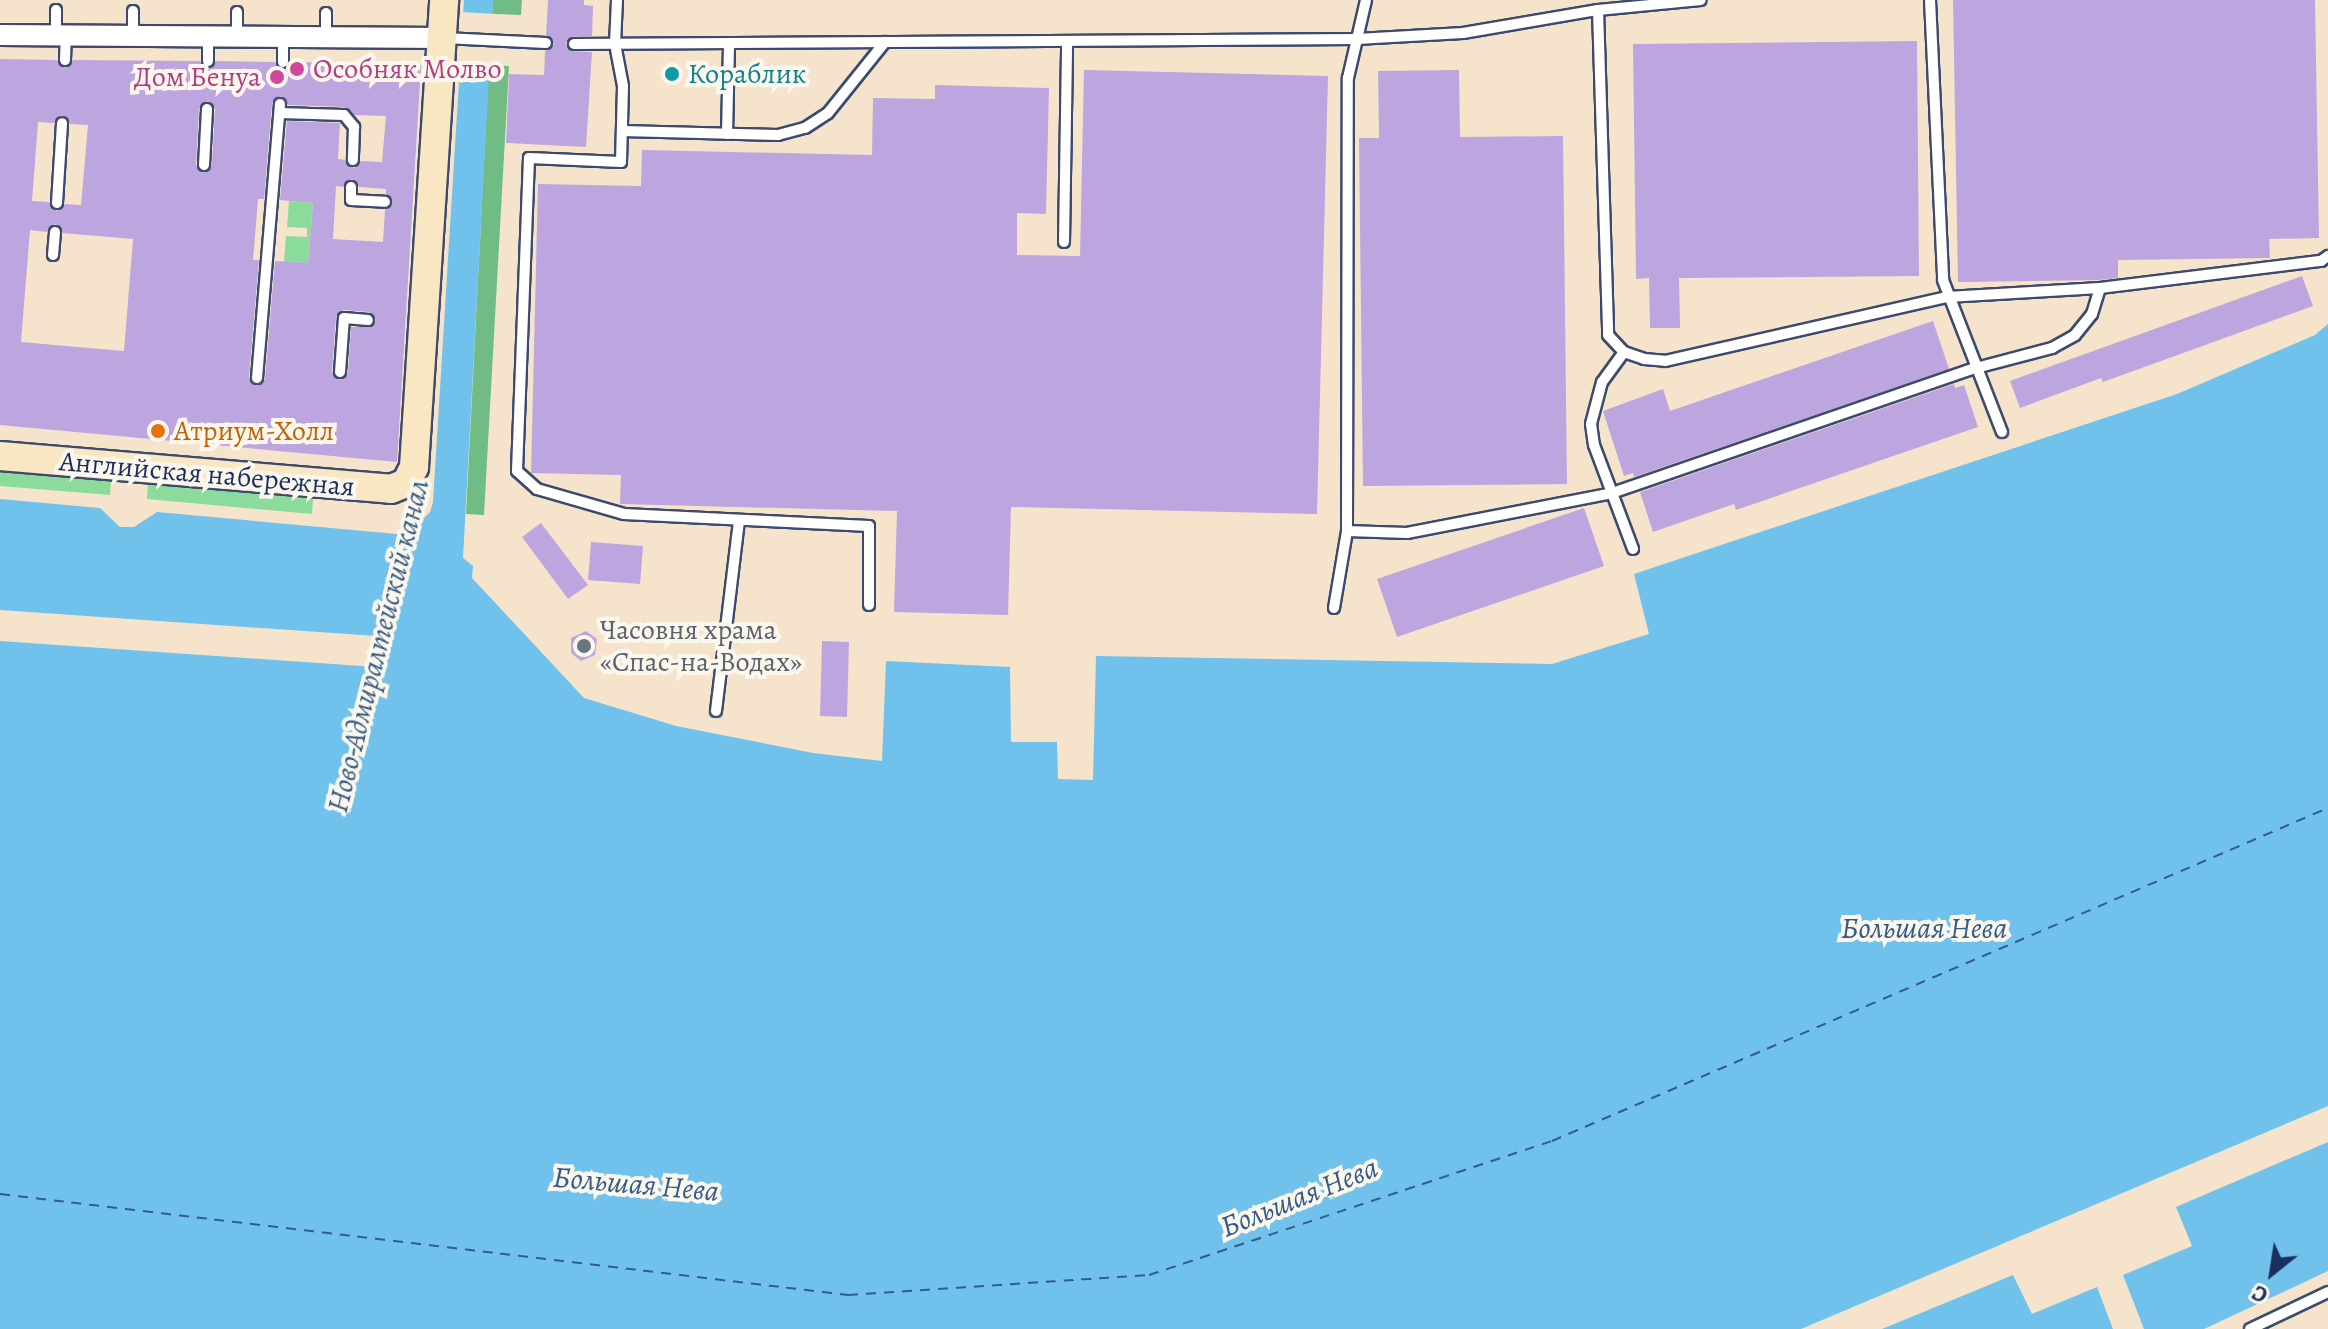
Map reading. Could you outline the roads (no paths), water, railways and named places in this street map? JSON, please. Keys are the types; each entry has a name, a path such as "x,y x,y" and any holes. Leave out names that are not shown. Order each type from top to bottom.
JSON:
{"main road":[{"path":"444,0 451,39"},
{"name":"Английская набережная","path":"0,456 391,489 401,487 410,479 414,467 417,322 424,204 451,39"}],"street":[{"path":"0,35 451,39"}],"lane":[{"path":"617,0 615,44 623,86 621,162 529,158 517,471 537,489 624,514 869,526 869,605"},
{"path":"1334,608 1347,531 1348,78 1366,0"},
{"path":"574,44 1357,39 1463,33 1598,10 1701,0"},
{"path":"1930,0 1943,280 1947,297 2002,432"},
{"path":"56,10 65,60"},
{"path":"1598,10 1608,335 1624,352 1665,361 1947,297 2100,288 2321,261 2328,256"},
{"path":"133,11 133,36"},
{"path":"237,12 237,37"},
{"path":"326,13 326,37"},
{"path":"208,37 208,61"},
{"path":"283,37 283,62"},
{"path":"451,39 546,43"},
{"path":"1064,242 1067,41"},
{"path":"622,131 778,135 805,128 828,113 885,42"},
{"path":"727,134 729,43"},
{"path":"257,378 280,108 344,115 354,127 353,160"},
{"path":"204,165 207,109"},
{"path":"57,203 62,123"},
{"path":"351,187 351,200 385,202"},
{"path":"53,255 55,232"},
{"path":"1347,531 1407,533 1612,493 1976,368 2052,348 2075,335 2092,314 2100,288"},
{"path":"340,372 344,318 368,320"},
{"path":"1624,352 1602,382 1591,424 1633,549"},
{"path":"716,711 739,521"},
{"path":"2250,1329 2328,1292"}],"water":[{"name":"Большая Нева","path":"464,0 493,0 463,558 473,566 472,578 584,698 676,726 813,753 882,761 886,661 1010,667 1011,742 1057,742 1058,779 1093,780 1096,656 1552,664 1649,634 1634,574 2177,394 2315,335 2328,324 2328,1271 2204,1329 0,1329 0,499 100,508 120,527 134,527 157,512 408,535 430,512"}],"place":[{"name":"Особняк Молво","path":"297,69"},
{"name":"Кораблик","path":"672,74"},
{"name":"Дом Бенуа","path":"277,77"},
{"name":"Атриум-Холл","path":"158,431"},
{"name":"Часовня храма «Спас-на-Водах»","path":"584,646"}],"water label":[{"name":"Ново-Адмиралтейский канал","path":"378,646"}]}
